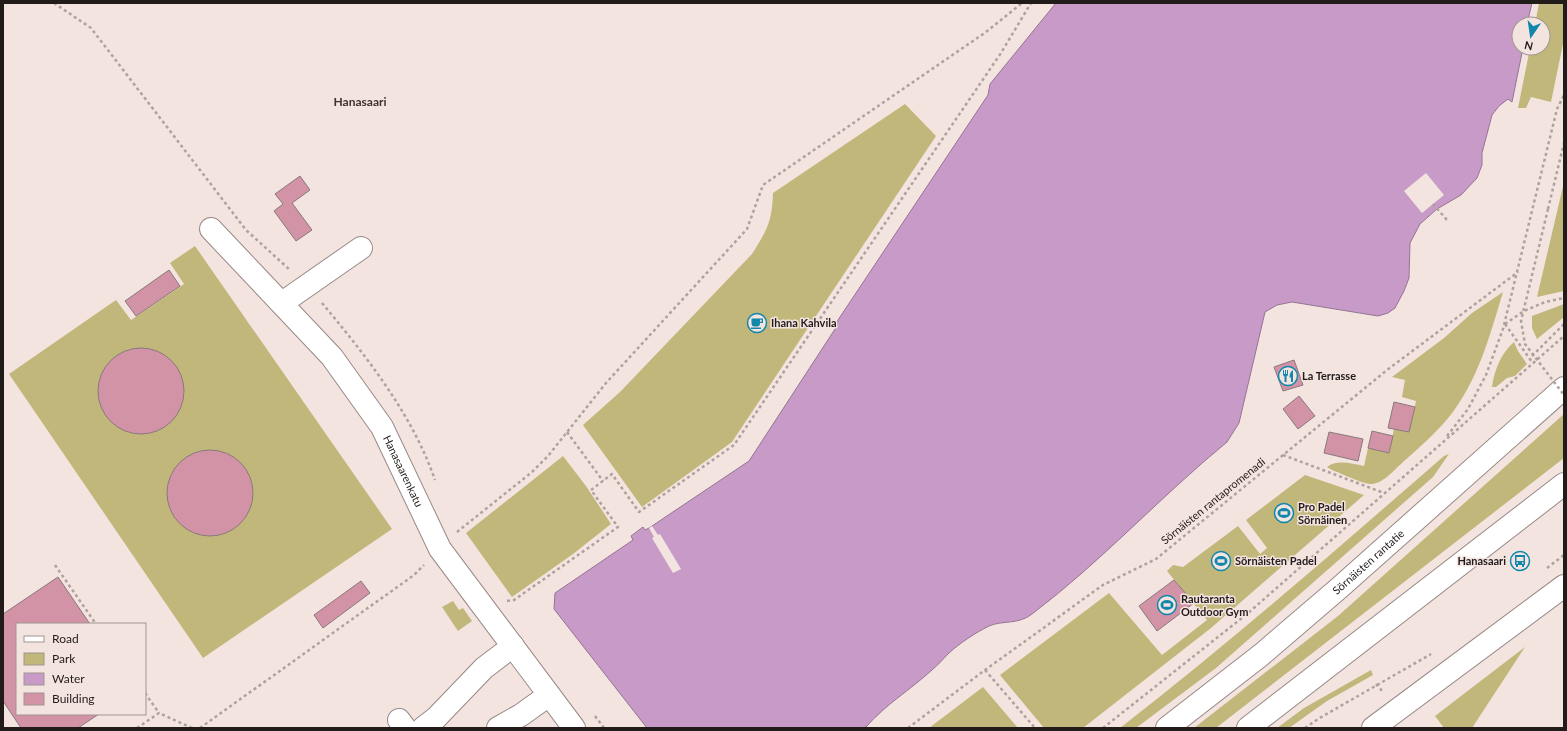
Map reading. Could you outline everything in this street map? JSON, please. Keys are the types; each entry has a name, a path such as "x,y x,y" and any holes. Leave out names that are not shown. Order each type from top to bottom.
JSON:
{"main road":[{"name":"Hanasaarenkatu","path":"211,229 332,357 382,427 440,549 574,728"},
{"path":"282,303 361,248"},
{"name":"Sörnäisten rantatie","path":"1167,728 1273,645 1338,590 1564,388"},
{"path":"1248,728 1564,484"},
{"path":"1373,728 1564,586"},
{"path":"423,728 436,718 484,668 513,646"},
{"path":"498,728 521,715 550,695"}],"path":[{"path":"200,728 414,575 454,534 532,472 548,456 606,383 747,229 763,185 986,32 1022,3"},
{"path":"504,601 514,600 618,527 591,490 612,474 639,512 734,445 1001,53 1031,3"},
{"path":"1444,440 1468,409 1486,375 1505,324 1556,109 1564,95"},
{"path":"1564,142 1521,321 1524,344 1564,395"},
{"path":"1433,204 1447,220"},
{"name":"Sörnäisten rantapromenadi","path":"908,728 985,670 1103,585 1156,559 1387,370 1518,272"},
{"path":"1505,324 1524,311 1545,302 1564,298"},
{"path":"1505,324 1532,362"},
{"path":"1532,356 1564,324"},
{"path":"1103,728 1247,614 1532,362 1564,336"},
{"path":"567,432 603,481"},
{"path":"1283,455 1384,493"},
{"path":"1545,569 1564,555"},
{"path":"55,565 95,623"},
{"path":"1306,728 1318,718 1432,654"},
{"path":"985,670 1035,728"},
{"path":"146,694 159,713 192,728"},
{"path":"137,728 159,713"}],"green space":[{"path":"1539,3 1564,3 1564,39 1551,102 1531,97 1526,108 1518,108 1528,56 1551,56 1551,16 1537,16"},
{"path":"905,104 936,136 732,442 642,507 583,425 620,392 752,254 768,225 773,193"},
{"path":"1564,182 1564,291 1537,297"},
{"path":"195,246 392,529 203,658 9,374 116,300 131,320 184,284 170,263"},
{"path":"1503,292 1488,341 1468,388 1449,417 1433,435 1389,475 1376,483 1364,483 1327,467 1335,463 1350,463 1364,466 1368,448 1389,453 1394,429 1409,432 1416,401 1402,397 1405,380 1392,377 1444,338 1472,313"},
{"path":"1564,304 1564,317 1537,339 1532,328 1532,316"},
{"path":"1514,342 1527,364 1515,376 1507,378 1496,387 1492,387 1494,375 1499,363 1505,351"},
{"path":"1564,414 1564,458 1216,728 1194,728 1338,616"},
{"path":"1449,454 1433,477 1216,668 1136,728 1120,728 1243,628 1444,456"},
{"path":"563,456 586,486 611,524 573,554 512,597 466,533"},
{"path":"1305,475 1364,495 1211,628 1083,728 1044,728 1000,675 1109,593 1162,655 1207,620 1167,571 1173,565 1183,567 1238,526 1260,554 1267,548 1246,520"},
{"path":"453,601 459,610 463,608 472,621 458,631 442,607"},
{"path":"1525,647 1472,728 1444,728 1435,716"},
{"path":"1371,670 1373,675 1327,701 1289,728 1277,728 1304,708"},
{"path":"983,687 1018,728 929,728"}],"water":[{"path":"1056,3 1532,3 1529,16 1511,16 1511,56 1521,56 1512,102 1508,99 1499,106 1492,115 1482,153 1482,165 1477,178 1461,195 1437,209 1420,224 1410,243 1409,278 1395,308 1388,313 1378,316 1292,302 1277,305 1265,312 1239,423 1227,442 1057,594 1032,614 1021,620 994,624 968,638 953,649 924,677 863,728 647,728 554,609 555,593 633,540 631,536 643,527 645,530 649,528 749,461 837,326 838,320 988,95 990,84"}],"pier":[{"path":"1426,173 1444,195 1422,213 1404,191"},
{"path":"652,526 658,535 660,534 681,569 673,573 652,538 654,537 649,528"}],"building":[{"path":"300,176 310,190 292,203 312,230 296,241 274,211 283,204 275,194"},
{"path":"169,270 180,286 136,316 125,301"},
{"path":"141,348 149,349 165,355 177,367 183,383 183,399 177,415 165,427 149,433 141,434 133,433 117,427 105,415 99,399 98,391 99,383 105,367 117,355 133,349"},
{"name":"La Terrasse","path":"1294,360 1303,385 1283,391 1274,367"},
{"path":"1299,396 1315,416 1298,429 1283,409"},
{"path":"1394,402 1415,407 1409,432 1388,428"},
{"path":"1372,431 1393,436 1389,453 1368,448"},
{"path":"1329,432 1363,439 1358,461 1324,453"},
{"path":"210,450 226,453 234,457 246,469 250,477 253,493 250,509 246,517 234,529 226,533 210,536 194,533 186,529 174,517 170,509 167,493 170,477 174,469 186,457 194,453"},
{"path":"58,577 89,623 16,623 16,715 98,715 78,728 21,728 3,701 3,614"},
{"name":"Rautaranta Outdoor Gym","path":"1174,580 1194,603 1157,631 1139,606"},
{"path":"361,581 370,593 323,628 314,615"}],"place":[{"name":"Ihana Kahvila","path":"757,323"},
{"name":"La Terrasse","path":"1288,376"},
{"name":"Pro Padel Sörnäinen","path":"1284,513"},
{"name":"Sörnäisten Padel","path":"1221,561"},
{"name":"Hanasaari","path":"1520,561"},
{"name":"Rautaranta Outdoor Gym","path":"1167,605"}],"district":[{"name":"Hanasaari","path":"360,102"}]}
